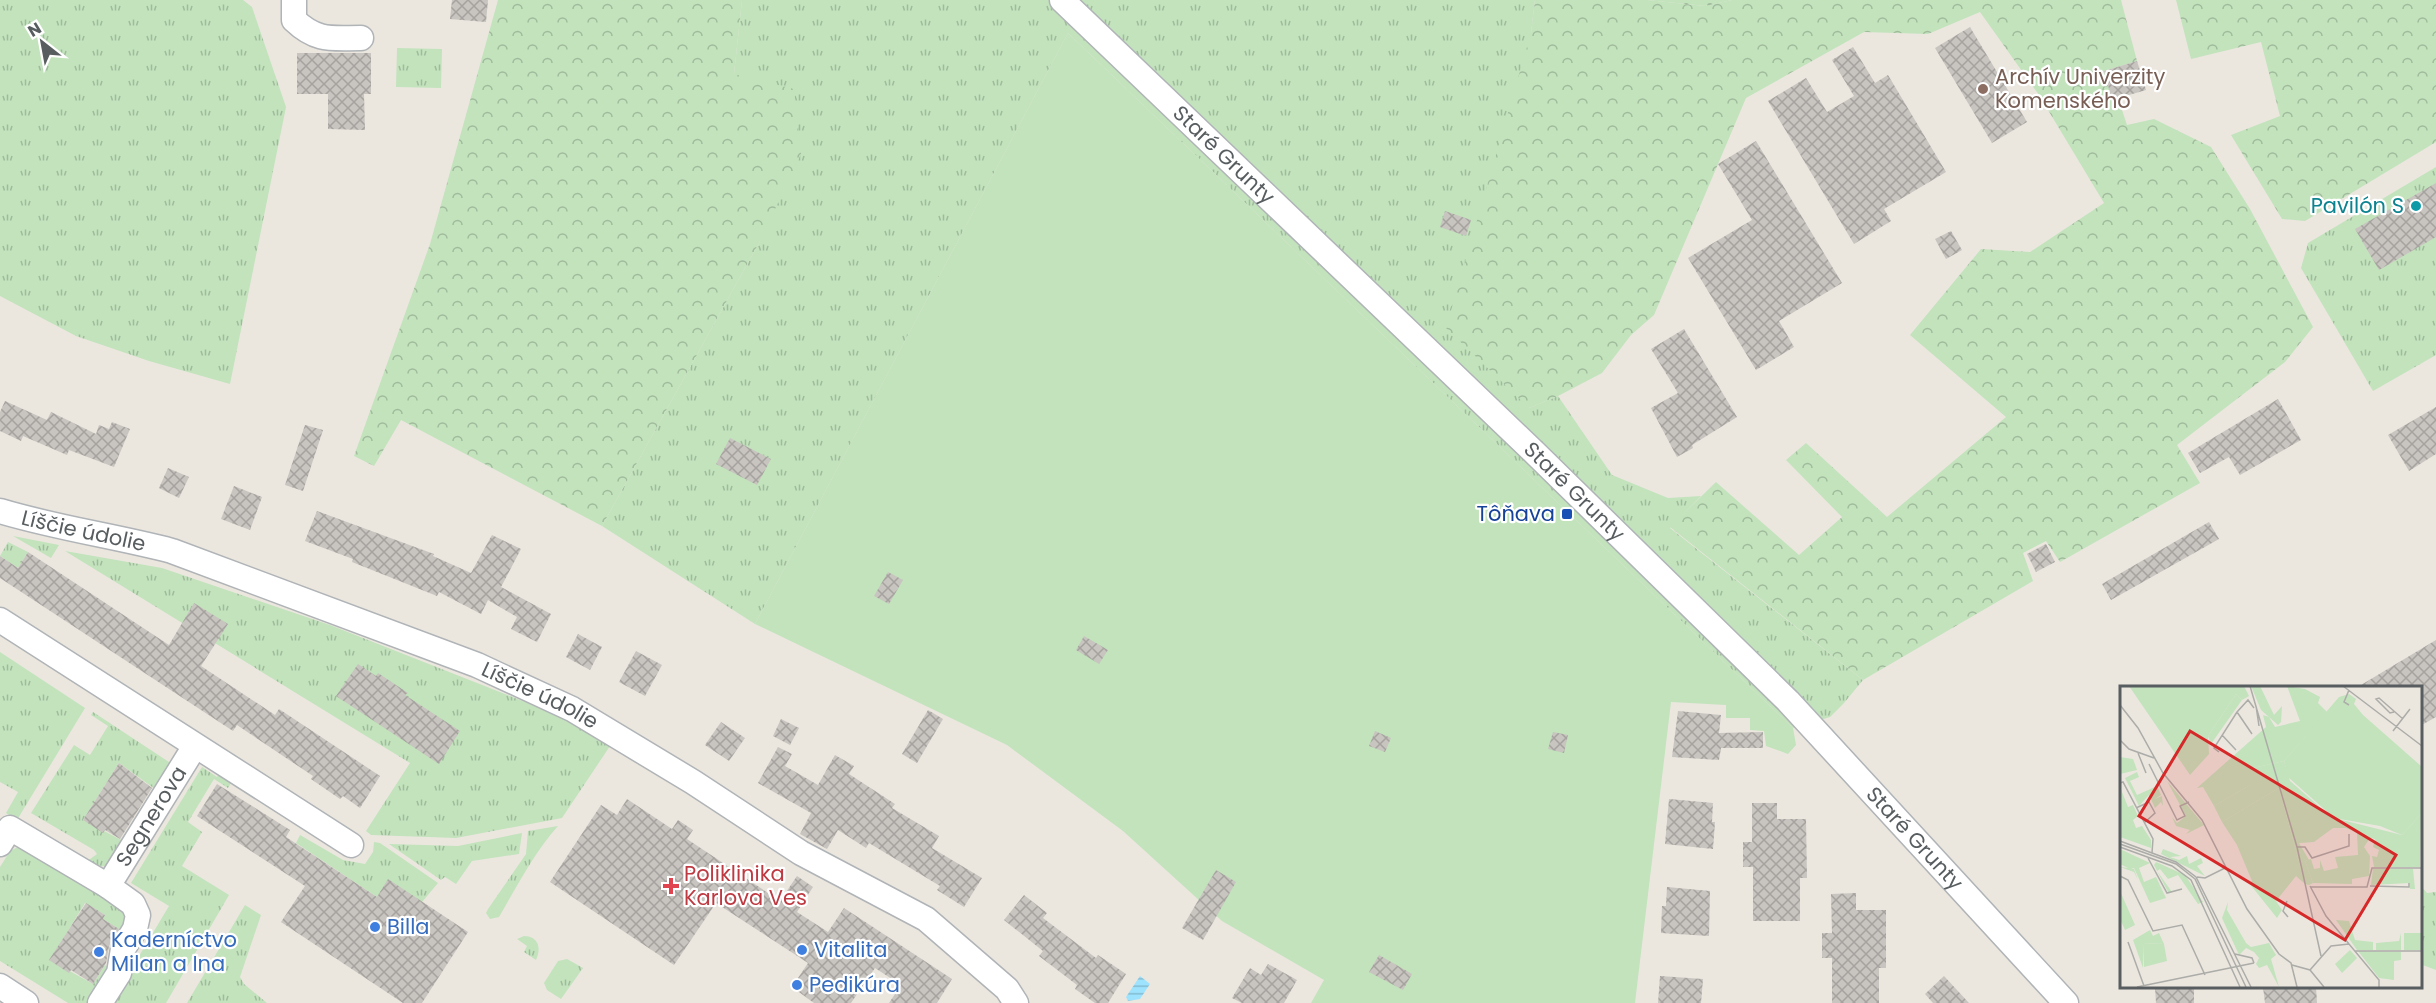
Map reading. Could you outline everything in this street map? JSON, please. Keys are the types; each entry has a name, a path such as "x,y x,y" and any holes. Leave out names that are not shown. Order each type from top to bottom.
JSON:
{"street":[{"path":"294,0 294,20 307,32 323,38 361,38"},
{"name":"Staré Grunty","path":"1062,0 1518,436 1748,660 2066,1003"},
{"name":"Líščie údolie","path":"0,511 32,521 172,551 477,665 572,709 693,782 801,853 926,919 998,981 1016,1003"},
{"path":"0,620 351,844"},
{"name":"Segnerova","path":"108,886 195,746"},
{"name":"Segnerova","path":"0,844 10,828 134,904 138,915 135,929 123,949 118,973 100,1003"},
{"path":"0,986 26,1003"}],"green space":[{"path":"0,0 243,0 252,7 286,107 230,384 149,361 76,336 0,296"},
{"path":"498,0 742,0 734,74 794,89 801,154 760,241 602,526 401,420 374,466 354,456 430,244"},
{"path":"742,0 1535,0 1531,33 1529,408 1558,396 1612,475 1668,498 1701,496 1670,528 1863,680 1830,717 1793,728 1068,33 755,624 602,526 760,241 734,74"},
{"path":"1535,0 1647,0 1705,6 1732,0 2121,0 2137,61 2104,71 2112,100 2118,98 2127,125 2154,119 2211,147 2250,209 2313,327 2285,362 2177,445 2200,483 2060,562 2046,541 2023,553 2033,581 1863,680 1670,527 1716,482 1799,555 1842,517 1786,460 1806,443 1887,517 2006,417 1910,335 1981,249 2030,252 2104,203 2039,95 1980,12 1928,34 1864,32 1746,98 1654,315 1631,335 1602,373 1529,408 1446,328 1531,33"},
{"path":"1647,0 1732,0 1705,6"},
{"path":"2176,0 2436,0 2436,142 2305,221 2282,219 2231,135 2280,116 2261,42 2191,59"},
{"path":"1068,33 1793,728 1796,745 1788,754 1766,746 1764,731 1750,730 1750,718 1726,718 1726,705 1671,702 1635,1003 1311,1003 1324,980 1222,921 1123,831 1007,745 755,624"},
{"path":"397,48 442,49 441,88 396,87"},
{"path":"2436,167 2436,355 2373,391 2301,268 2308,243"},
{"path":"13,536 59,545 51,558"},
{"path":"8,542 28,552 18,568 0,556"},
{"path":"65,551 162,568 330,625 530,704 566,720 610,746 562,818 456,838 371,835 366,831 410,763"},
{"path":"0,652 85,708 17,820 6,813 18,792 0,782"},
{"path":"93,712 172,764 159,792 119,763 83,820 127,843 114,860 105,866 86,862 97,854 94,850 31,813 74,745 90,755 108,726 91,715"},
{"path":"202,767 217,777 222,770 234,778 228,788 214,779 188,822 202,832 182,866 229,895 166,1003 111,1003 169,906 131,883"},
{"path":"558,826 534,858 499,917 490,919 486,913 488,909 526,854 528,831"},
{"path":"522,833 519,854 472,861 456,884 445,877 441,880 389,844 458,846"},
{"path":"300,835 343,860 365,864 373,852 374,842 380,843 438,883 422,902 377,897 296,843"},
{"path":"20,846 126,910 125,933 103,919 105,915 85,903 50,960 93,984 105,965 114,971 94,1003 68,1003 0,961 0,867 10,851"},
{"path":"2421,886 2427,893 2436,892 2436,970 2421,964"},
{"path":"245,905 261,915 240,977 244,984 267,1003 187,1003"},
{"path":"524,936 533,938 538,944 539,951 536,960 524,952 527,946 517,939"},
{"path":"567,959 583,968 561,999 547,990 544,983 558,961"}],"water":[{"path":"1140,976 1150,984 1140,999 1128,1001 1126,997"}],"building":[{"path":"452,0 488,0 486,22 450,19"},
{"path":"1970,27 2027,122 1992,143 1935,48"},
{"path":"1853,47 1875,83 1888,75 1946,172 1884,209 1891,221 1854,244 1768,101 1806,78 1827,112 1854,96 1832,60"},
{"path":"297,53 371,53 371,94 364,94 365,130 328,129 328,94 297,94"},
{"path":"2137,61 2146,90 2112,100 2104,71"},
{"path":"1756,141 1842,283 1779,321 1794,347 1756,370 1688,258 1752,220 1718,164"},
{"name":"Pavilón S","path":"2436,183 2436,237 2379,270 2355,229"},
{"path":"1445,211 1471,220 1466,236 1440,227"},
{"path":"1951,231 1962,250 1946,259 1935,239"},
{"path":"1684,329 1737,417 1677,457 1651,408 1678,393 1651,349"},
{"path":"2278,399 2301,440 2240,475 2229,457 2200,473 2188,453"},
{"path":"5,401 47,420 51,412 96,434 99,425 109,429 112,422 130,429 114,467 69,450 67,455 23,436 21,441 0,431 0,412"},
{"path":"2436,407 2436,454 2409,471 2388,435"},
{"path":"305,425 323,430 303,491 285,485"},
{"path":"730,438 771,459 757,485 716,464"},
{"path":"168,468 189,477 179,498 159,488"},
{"path":"234,486 262,497 250,530 221,519"},
{"path":"317,511 434,554 433,556 471,573 492,535 521,549 501,587 551,614 537,642 511,629 517,617 488,600 481,614 439,592 437,596 352,562 353,559 305,541"},
{"path":"2209,522 2219,539 2111,600 2102,584"},
{"path":"2046,544 2055,562 2036,572 2027,554"},
{"path":"28,552 169,645 194,603 228,624 201,666 275,715 279,709 380,776 360,808 343,796 340,799 311,779 313,776 237,725 233,731 0,578 0,556 18,568"},
{"path":"888,572 903,580 889,604 874,596"},
{"path":"578,634 602,647 590,670 566,657"},
{"path":"1084,636 1108,650 1099,664 1076,650"},
{"path":"2436,640 2436,717 2421,725 2421,686 2359,686"},
{"path":"636,651 662,665 645,696 619,682"},
{"path":"358,664 376,676 378,673 408,693 405,695 460,731 439,764 336,696"},
{"path":"928,710 943,719 917,763 902,754"},
{"path":"1678,711 1721,715 1719,733 1763,732 1763,748 1721,748 1719,760 1672,757"},
{"path":"781,719 799,728 790,745 773,736"},
{"path":"721,722 745,738 729,761 705,745"},
{"path":"1375,731 1391,738 1385,752 1369,746"},
{"path":"1553,732 1568,735 1564,753 1548,749"},
{"path":"778,747 792,754 785,766 818,785 835,755 854,766 849,774 895,804 892,808 939,836 932,848 982,878 964,907 937,890 940,886 869,843 866,848 838,830 827,849 800,834 811,813 758,783"},
{"path":"119,763 152,788 120,839 105,830 103,833 83,820"},
{"name":"Billa","path":"217,784 290,830 286,837 377,897 388,879 468,932 422,1003 403,1003 281,922 305,886 197,816"},
{"path":"627,799 672,829 678,820 693,830 687,839 780,901 797,876 813,887 797,912 828,932 844,908 952,979 937,1003 889,1003 901,985 875,968 851,1003 814,1003 792,987 808,963 716,903 674,965 550,882 601,805 617,815"},
{"path":"1669,799 1713,803 1712,822 1715,822 1713,849 1665,844"},
{"path":"1752,803 1777,803 1777,819 1806,819 1807,878 1800,878 1800,921 1753,921 1753,867 1743,867 1743,842 1752,842"},
{"path":"1216,870 1236,882 1203,940 1182,928"},
{"path":"1667,887 1710,891 1709,936 1661,933 1662,906 1666,906"},
{"path":"1856,893 1856,910 1886,910 1886,968 1879,968 1879,1003 1832,1003 1832,958 1822,958 1822,933 1832,933 1831,894"},
{"path":"1024,895 1047,913 1043,918 1096,958 1098,955 1126,974 1108,1003 1095,1003 1075,989 1077,985 1039,956 1043,951 1004,920"},
{"path":"86,903 105,915 103,919 119,929 109,946 106,963 93,984 71,970 69,973 49,960"},
{"path":"1379,955 1412,974 1403,990 1369,972"},
{"path":"1268,964 1297,980 1284,1003 1242,1003 1232,998 1250,968 1261,975"},
{"path":"1660,976 1703,979 1701,1003 1658,1003"},
{"path":"1944,976 1969,1003 1933,1003 1925,994"},
{"path":"2155,988 2194,988 2194,1003 2156,1003"},
{"path":"2263,988 2316,988 2317,1003 2265,1003"}],"place":[{"name":"Archív Univerzity Komenského","path":"1983,89"},
{"name":"Pavilón S","path":"2416,206"},
{"name":"Tôňava","path":"1567,514"},
{"name":"Poliklinika Karlova Ves","path":"671,886"},
{"name":"Billa","path":"375,927"},
{"name":"Vitalita","path":"802,950"},
{"name":"Kaderníctvo Milan a Ina","path":"99,952"},
{"name":"Pedikúra","path":"797,985"}]}
